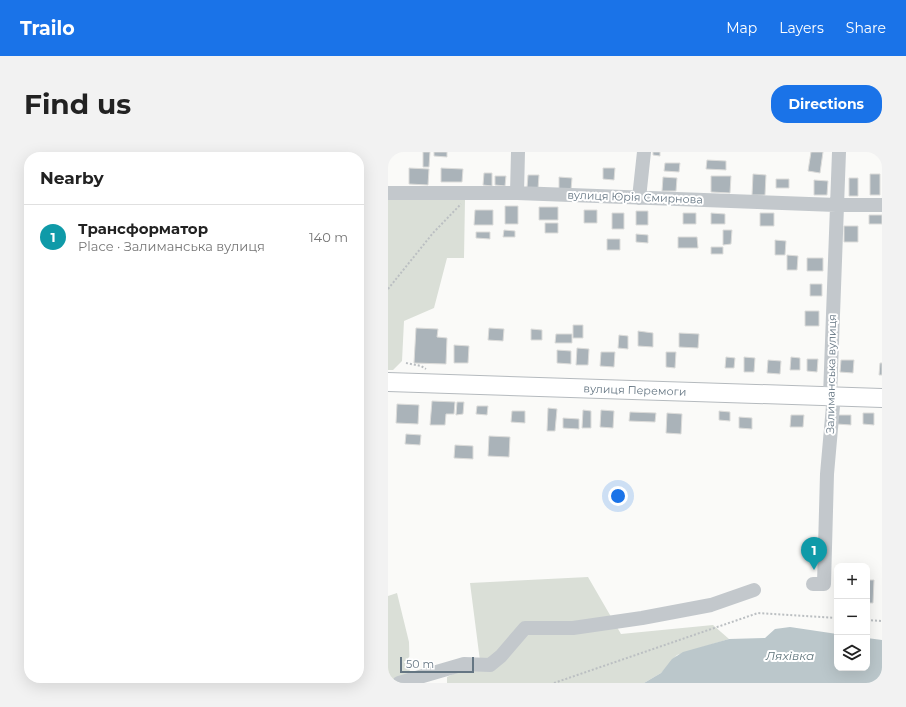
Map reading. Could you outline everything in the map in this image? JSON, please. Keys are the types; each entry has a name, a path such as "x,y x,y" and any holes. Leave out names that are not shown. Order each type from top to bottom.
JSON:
{"main road":[{"name":"вулиця Перемоги","path":"388,382 882,398"}],"street":[{"path":"517,193 518,152"},
{"path":"639,198 644,152"},
{"name":"Залиманська вулиця","path":"813,584 824,584 827,474 833,406 830,396 839,152"},
{"name":"вулиця Юрія Смирнова","path":"388,193 517,193 836,205 882,205"},
{"path":"399,683 464,664 490,666 501,656 525,628 573,628 642,618 711,605 754,590"}],"path":[{"path":"388,289 433,233 465,200"},
{"path":"406,363 421,366 431,372"},
{"path":"554,683 758,613 834,618"},
{"path":"870,620 882,621"}],"shaded area":[{"path":"388,199 465,200 464,258 447,258 434,308 404,321 402,361 393,370 388,370"},
{"path":"588,577 621,634 713,625 729,639 677,655 661,673 644,683 447,683 447,677 480,661 470,583"},
{"path":"397,593 409,642 410,683 388,683 388,596"}],"water":[{"name":"Ляхівка","path":"790,627 834,634 834,671 870,671 870,638 882,640 882,683 644,683 661,673 672,659 683,652 729,639 765,638 775,629"}],"building":[{"path":"423,152 430,152 429,167 423,167"},
{"path":"434,152 447,152 447,157 434,156"},
{"path":"653,152 660,152 660,156 653,155"},
{"path":"811,152 823,152 820,173 808,171"},
{"path":"707,160 726,161 726,170 706,169"},
{"path":"665,163 680,163 679,172 664,171"},
{"path":"409,168 429,169 428,185 409,184"},
{"path":"441,168 463,169 462,182 441,182"},
{"path":"603,168 615,168 614,180 603,179"},
{"path":"484,173 492,173 492,186 483,185"},
{"path":"753,174 766,175 765,195 752,195"},
{"path":"870,174 880,174 880,195 870,195"},
{"path":"528,175 539,175 538,189 527,188"},
{"path":"495,176 506,176 505,186 495,185"},
{"path":"711,176 731,176 730,193 711,192"},
{"path":"559,177 572,178 571,190 559,190"},
{"path":"663,177 677,178 676,191 662,191"},
{"path":"849,178 858,178 858,196 849,196"},
{"path":"776,179 789,179 789,188 776,188"},
{"path":"814,180 828,181 827,195 814,195"},
{"path":"505,206 518,206 518,224 505,224"},
{"path":"539,207 558,207 558,220 539,220"},
{"path":"475,210 493,210 493,225 474,225"},
{"path":"584,210 597,210 597,223 584,223"},
{"path":"636,211 648,211 648,225 636,225"},
{"path":"612,213 624,213 624,229 612,229"},
{"path":"683,213 696,213 696,224 683,224"},
{"path":"711,213 725,214 725,224 711,224"},
{"path":"760,213 774,213 774,226 760,226"},
{"path":"869,215 882,215 882,224 869,224"},
{"path":"545,223 558,223 558,233 545,233"},
{"path":"844,226 858,226 858,242 844,242"},
{"path":"504,230 515,231 515,237 503,237"},
{"path":"723,230 732,230 731,244 723,245"},
{"path":"476,232 490,232 490,239 476,238"},
{"path":"636,234 648,235 648,243 636,242"},
{"path":"678,237 697,237 698,248 678,248"},
{"path":"607,239 620,239 620,250 607,250"},
{"path":"775,240 786,241 785,255 775,255"},
{"path":"711,247 723,247 723,254 711,254"},
{"path":"787,255 798,256 797,270 787,270"},
{"path":"807,258 823,258 823,271 807,271"},
{"path":"810,284 822,284 822,296 810,296"},
{"path":"805,311 819,311 819,326 805,326"},
{"path":"573,325 583,325 583,338 573,338"},
{"path":"416,328 438,329 437,337 447,338 446,364 414,363"},
{"path":"489,328 504,329 503,341 488,340"},
{"path":"531,329 542,330 542,340 531,340"},
{"path":"638,331 653,333 653,347 638,346"},
{"path":"679,333 699,334 698,348 679,347"},
{"path":"556,334 572,334 572,343 555,343"},
{"path":"619,335 628,336 628,349 618,348"},
{"path":"454,345 469,346 468,363 454,363"},
{"path":"577,348 589,349 588,365 576,365"},
{"path":"557,350 571,351 571,364 557,363"},
{"path":"601,352 615,352 614,367 600,366"},
{"path":"666,352 676,352 675,368 666,367"},
{"path":"726,357 735,358 734,368 725,368"},
{"path":"744,357 755,358 754,372 744,372"},
{"path":"791,357 800,358 800,370 790,370"},
{"path":"807,359 818,359 817,372 807,371"},
{"path":"768,360 781,361 780,374 767,373"},
{"path":"841,360 854,360 853,373 840,372"},
{"path":"880,363 882,363 882,375 879,375"},
{"path":"432,401 455,402 454,414 446,414 445,425 430,425"},
{"path":"457,402 464,402 463,414 456,415"},
{"path":"397,404 419,405 418,424 396,423"},
{"path":"477,406 488,406 487,415 476,414"},
{"path":"548,408 557,409 555,431 547,431"},
{"path":"583,410 591,411 591,428 582,428"},
{"path":"601,410 614,411 613,428 600,427"},
{"path":"512,411 525,411 525,423 511,422"},
{"path":"719,411 730,412 730,421 719,420"},
{"path":"630,412 656,413 655,422 629,421"},
{"path":"667,413 682,414 681,434 666,433"},
{"path":"863,413 874,413 874,425 863,424"},
{"path":"791,415 804,415 803,427 790,427"},
{"path":"838,415 851,415 851,425 837,424"},
{"path":"739,417 752,418 752,429 739,428"},
{"path":"563,418 579,419 579,429 563,428"},
{"path":"406,434 421,435 420,445 405,444"},
{"path":"489,436 510,437 509,457 488,456"},
{"path":"455,445 473,446 473,459 454,458"},
{"path":"870,580 874,580 873,603 870,603"}],"place":[{"name":"Трансформатор","path":"814,570"}]}
